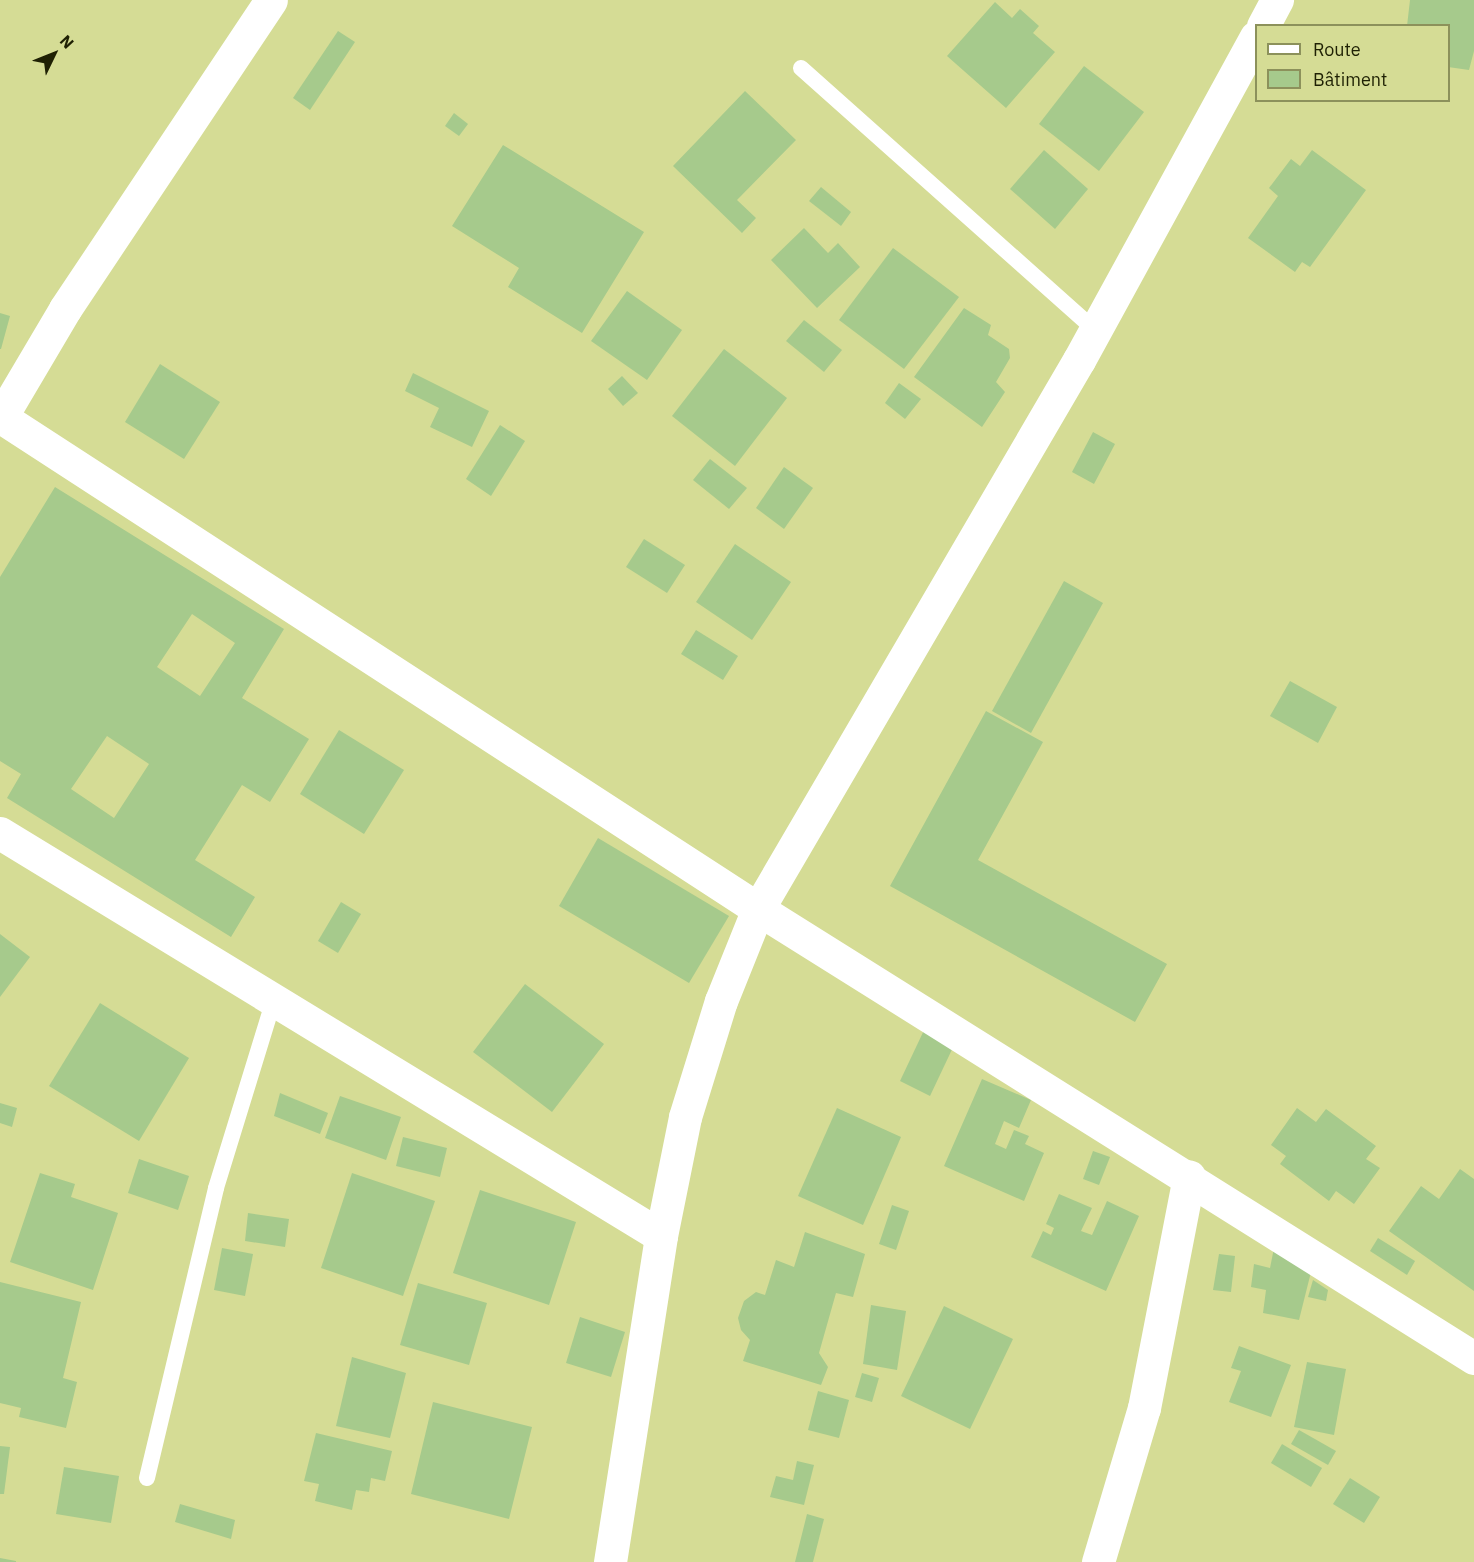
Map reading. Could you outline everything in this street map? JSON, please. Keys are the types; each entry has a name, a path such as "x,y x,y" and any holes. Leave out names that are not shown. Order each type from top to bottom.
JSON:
{"street":[{"path":"271,0 65,309 1,418 758,909 1189,1176 1474,1358"},
{"path":"1264,24 1277,0"},
{"path":"610,1562 661,1236 685,1117 721,1001 758,909 1095,330 1255,41"},
{"path":"0,833 661,1236"},
{"path":"1098,1562 1144,1408 1189,1176"}],"lane":[{"path":"801,68 1095,330"},
{"path":"147,1478 216,1188 274,999"}],"building":[{"path":"1410,0 1474,0 1474,51 1469,70 1450,67 1450,24 1407,24"},
{"path":"995,2 1012,18 1020,9 1039,26 1033,33 1055,52 1006,108 947,56"},
{"path":"338,31 355,42 310,110 293,98"},
{"path":"1084,66 1144,112 1099,171 1039,124"},
{"path":"745,91 796,140 737,200 756,218 742,233 673,166"},
{"path":"454,113 468,124 459,136 445,126"},
{"path":"503,145 644,232 582,333 508,287 519,268 452,226"},
{"path":"1044,150 1088,189 1055,229 1010,189"},
{"path":"1312,150 1366,190 1310,267 1302,262 1295,272 1248,238 1278,196 1269,188 1291,159 1300,166"},
{"path":"821,187 851,212 841,226 809,201"},
{"path":"804,228 828,253 838,243 860,267 817,308 771,260"},
{"path":"893,248 959,297 904,369 839,320"},
{"path":"627,291 682,330 647,380 591,341"},
{"path":"964,308 991,325 988,335 1009,349 1010,358 996,382 1005,392 982,427 914,377"},
{"path":"0,313 10,316 1,349 0,349"},
{"path":"804,320 842,350 824,372 786,341"},
{"path":"724,349 787,398 735,466 672,416"},
{"path":"160,364 220,402 184,459 125,422"},
{"path":"413,373 489,411 472,447 430,427 439,408 405,391"},
{"path":"622,376 638,393 623,406 608,389"},
{"path":"899,383 921,399 905,419 885,403"},
{"path":"500,425 525,441 491,496 466,479"},
{"path":"1093,432 1115,444 1094,484 1072,472"},
{"path":"710,459 747,488 729,509 693,480"},
{"path":"784,467 813,488 784,529 756,508"},
{"path":"55,487 284,629 242,698 309,739 270,802 242,785 195,860 255,897 231,937 7,798 21,774 0,761 0,577","holes":["192,614 235,643 200,696 157,667","107,736 149,764 114,818 71,789"]},
{"path":"644,539 685,565 667,593 626,567"},
{"path":"735,544 791,582 752,640 696,602"},
{"path":"1064,581 1103,603 1031,733 992,711"},
{"path":"696,630 738,656 723,680 681,654"},
{"path":"1290,681 1337,707 1318,743 1270,716"},
{"path":"986,711 1043,742 978,860 1167,964 1135,1022 890,886"},
{"path":"339,730 404,770 364,834 300,794"},
{"path":"598,838 729,916 689,983 559,906"},
{"path":"341,902 361,914 338,953 318,941"},
{"path":"0,934 30,957 0,997"},
{"path":"525,984 604,1044 552,1112 473,1052"},
{"path":"100,1003 189,1058 139,1141 49,1086"},
{"path":"926,1026 956,1041 930,1096 900,1081"},
{"path":"982,1079 1031,1100 1019,1128 1004,1121 995,1144 1006,1149 1014,1130 1029,1136 1025,1144 1044,1153 1024,1201 944,1166"},
{"path":"280,1093 328,1113 320,1134 274,1116"},
{"path":"340,1096 401,1117 386,1160 325,1138"},
{"path":"0,1103 17,1108 12,1127 0,1123"},
{"path":"837,1108 901,1137 863,1225 798,1196"},
{"path":"1297,1108 1316,1122 1326,1109 1376,1146 1366,1159 1380,1168 1354,1204 1336,1191 1329,1201 1280,1164 1286,1156 1271,1145"},
{"path":"403,1137 447,1148 440,1177 396,1166"},
{"path":"1093,1151 1110,1157 1099,1185 1083,1179"},
{"path":"139,1159 189,1176 178,1210 128,1193"},
{"path":"1460,1169 1474,1179 1474,1291 1389,1231 1421,1186 1439,1199"},
{"path":"40,1173 75,1184 71,1197 118,1213 93,1290 10,1262"},
{"path":"352,1173 435,1201 403,1296 321,1268"},
{"path":"480,1190 576,1222 549,1305 453,1273"},
{"path":"1059,1194 1092,1208 1081,1231 1092,1235 1107,1201 1139,1216 1106,1291 1031,1257 1043,1231 1051,1235 1054,1228 1046,1224"},
{"path":"892,1205 909,1211 896,1250 879,1244"},
{"path":"248,1213 289,1219 285,1247 245,1241"},
{"path":"805,1232 865,1254 853,1297 836,1293 819,1353 828,1367 821,1385 743,1361 750,1340 741,1330 738,1318 744,1301 756,1292 765,1295 776,1260 794,1267"},
{"path":"1378,1238 1415,1261 1407,1275 1370,1251"},
{"path":"222,1248 253,1254 245,1296 214,1290"},
{"path":"1274,1248 1311,1272 1299,1320 1263,1313 1266,1290 1251,1287 1254,1264 1270,1268"},
{"path":"1219,1254 1235,1256 1231,1292 1213,1290"},
{"path":"1313,1280 1328,1290 1326,1301 1308,1297"},
{"path":"0,1282 81,1302 63,1378 77,1382 66,1428 19,1417 21,1408 0,1403"},
{"path":"418,1283 487,1303 469,1365 400,1345"},
{"path":"871,1305 906,1311 897,1370 863,1364"},
{"path":"944,1306 1013,1339 970,1429 901,1396"},
{"path":"580,1317 625,1332 611,1377 566,1363"},
{"path":"1239,1346 1291,1365 1271,1417 1229,1402 1241,1371 1231,1368"},
{"path":"352,1357 406,1373 390,1438 336,1426"},
{"path":"1307,1362 1346,1369 1334,1435 1294,1427"},
{"path":"862,1373 879,1378 872,1402 855,1397"},
{"path":"818,1391 849,1400 839,1438 808,1430"},
{"path":"433,1402 532,1427 509,1519 411,1494"},
{"path":"1299,1430 1336,1451 1328,1465 1291,1444"},
{"path":"316,1433 392,1451 385,1481 371,1478 369,1492 356,1490 352,1510 315,1501 319,1484 304,1481"},
{"path":"1282,1444 1322,1468 1311,1487 1271,1463"},
{"path":"0,1446 10,1447 4,1494 0,1494"},
{"path":"797,1461 814,1465 804,1505 770,1497 776,1476 793,1480"},
{"path":"64,1467 119,1476 111,1523 56,1514"},
{"path":"1350,1478 1380,1497 1364,1523 1333,1504"},
{"path":"180,1504 235,1520 231,1539 175,1522"},
{"path":"807,1514 824,1519 813,1562 795,1562"},
{"path":"0,1558 16,1561 16,1562 0,1562"}]}
